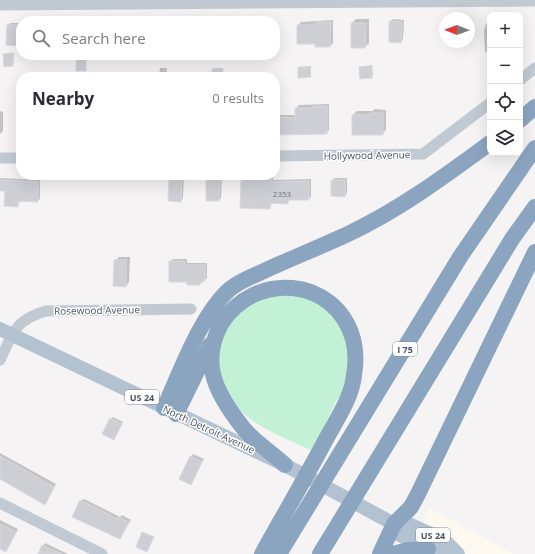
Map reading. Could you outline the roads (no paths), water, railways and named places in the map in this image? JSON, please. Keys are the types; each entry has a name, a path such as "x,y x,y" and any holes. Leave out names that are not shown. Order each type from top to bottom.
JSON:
{"highway":[{"path":"523,117 535,107"},
{"path":"170,411 192,346 215,305 230,289 249,278 348,234 376,219 442,178 487,145"},
{"name":"I 75","path":"279,554 460,257 535,148"},
{"path":"320,554 512,239 535,207"},
{"path":"380,554 394,524 410,507 418,494 535,252"},
{"path":"170,411 215,335 237,304 256,293 274,288 293,287 313,293 336,308 347,323 353,339 356,358 354,376 345,405 262,554"},
{"path":"215,335 211,357 213,374 219,389 245,430 285,465"},
{"path":"393,554 408,550 428,549"}],"main road":[{"name":"North Detroit Avenue","path":"6,332 285,465 394,524 404,522 444,540 457,554"},
{"name":"North Detroit Avenue","path":"394,524 398,534 428,549 457,554"}],"street":[{"path":"0,5 535,1"},
{"path":"523,78 535,68"},
{"name":"Hollywood Avenue","path":"280,156 423,154 487,105"},
{"path":"0,158 16,158"},
{"name":"Rosewood Avenue","path":"0,360 6,332 31,316 46,311 191,309"},
{"path":"0,504 102,554"}]}
